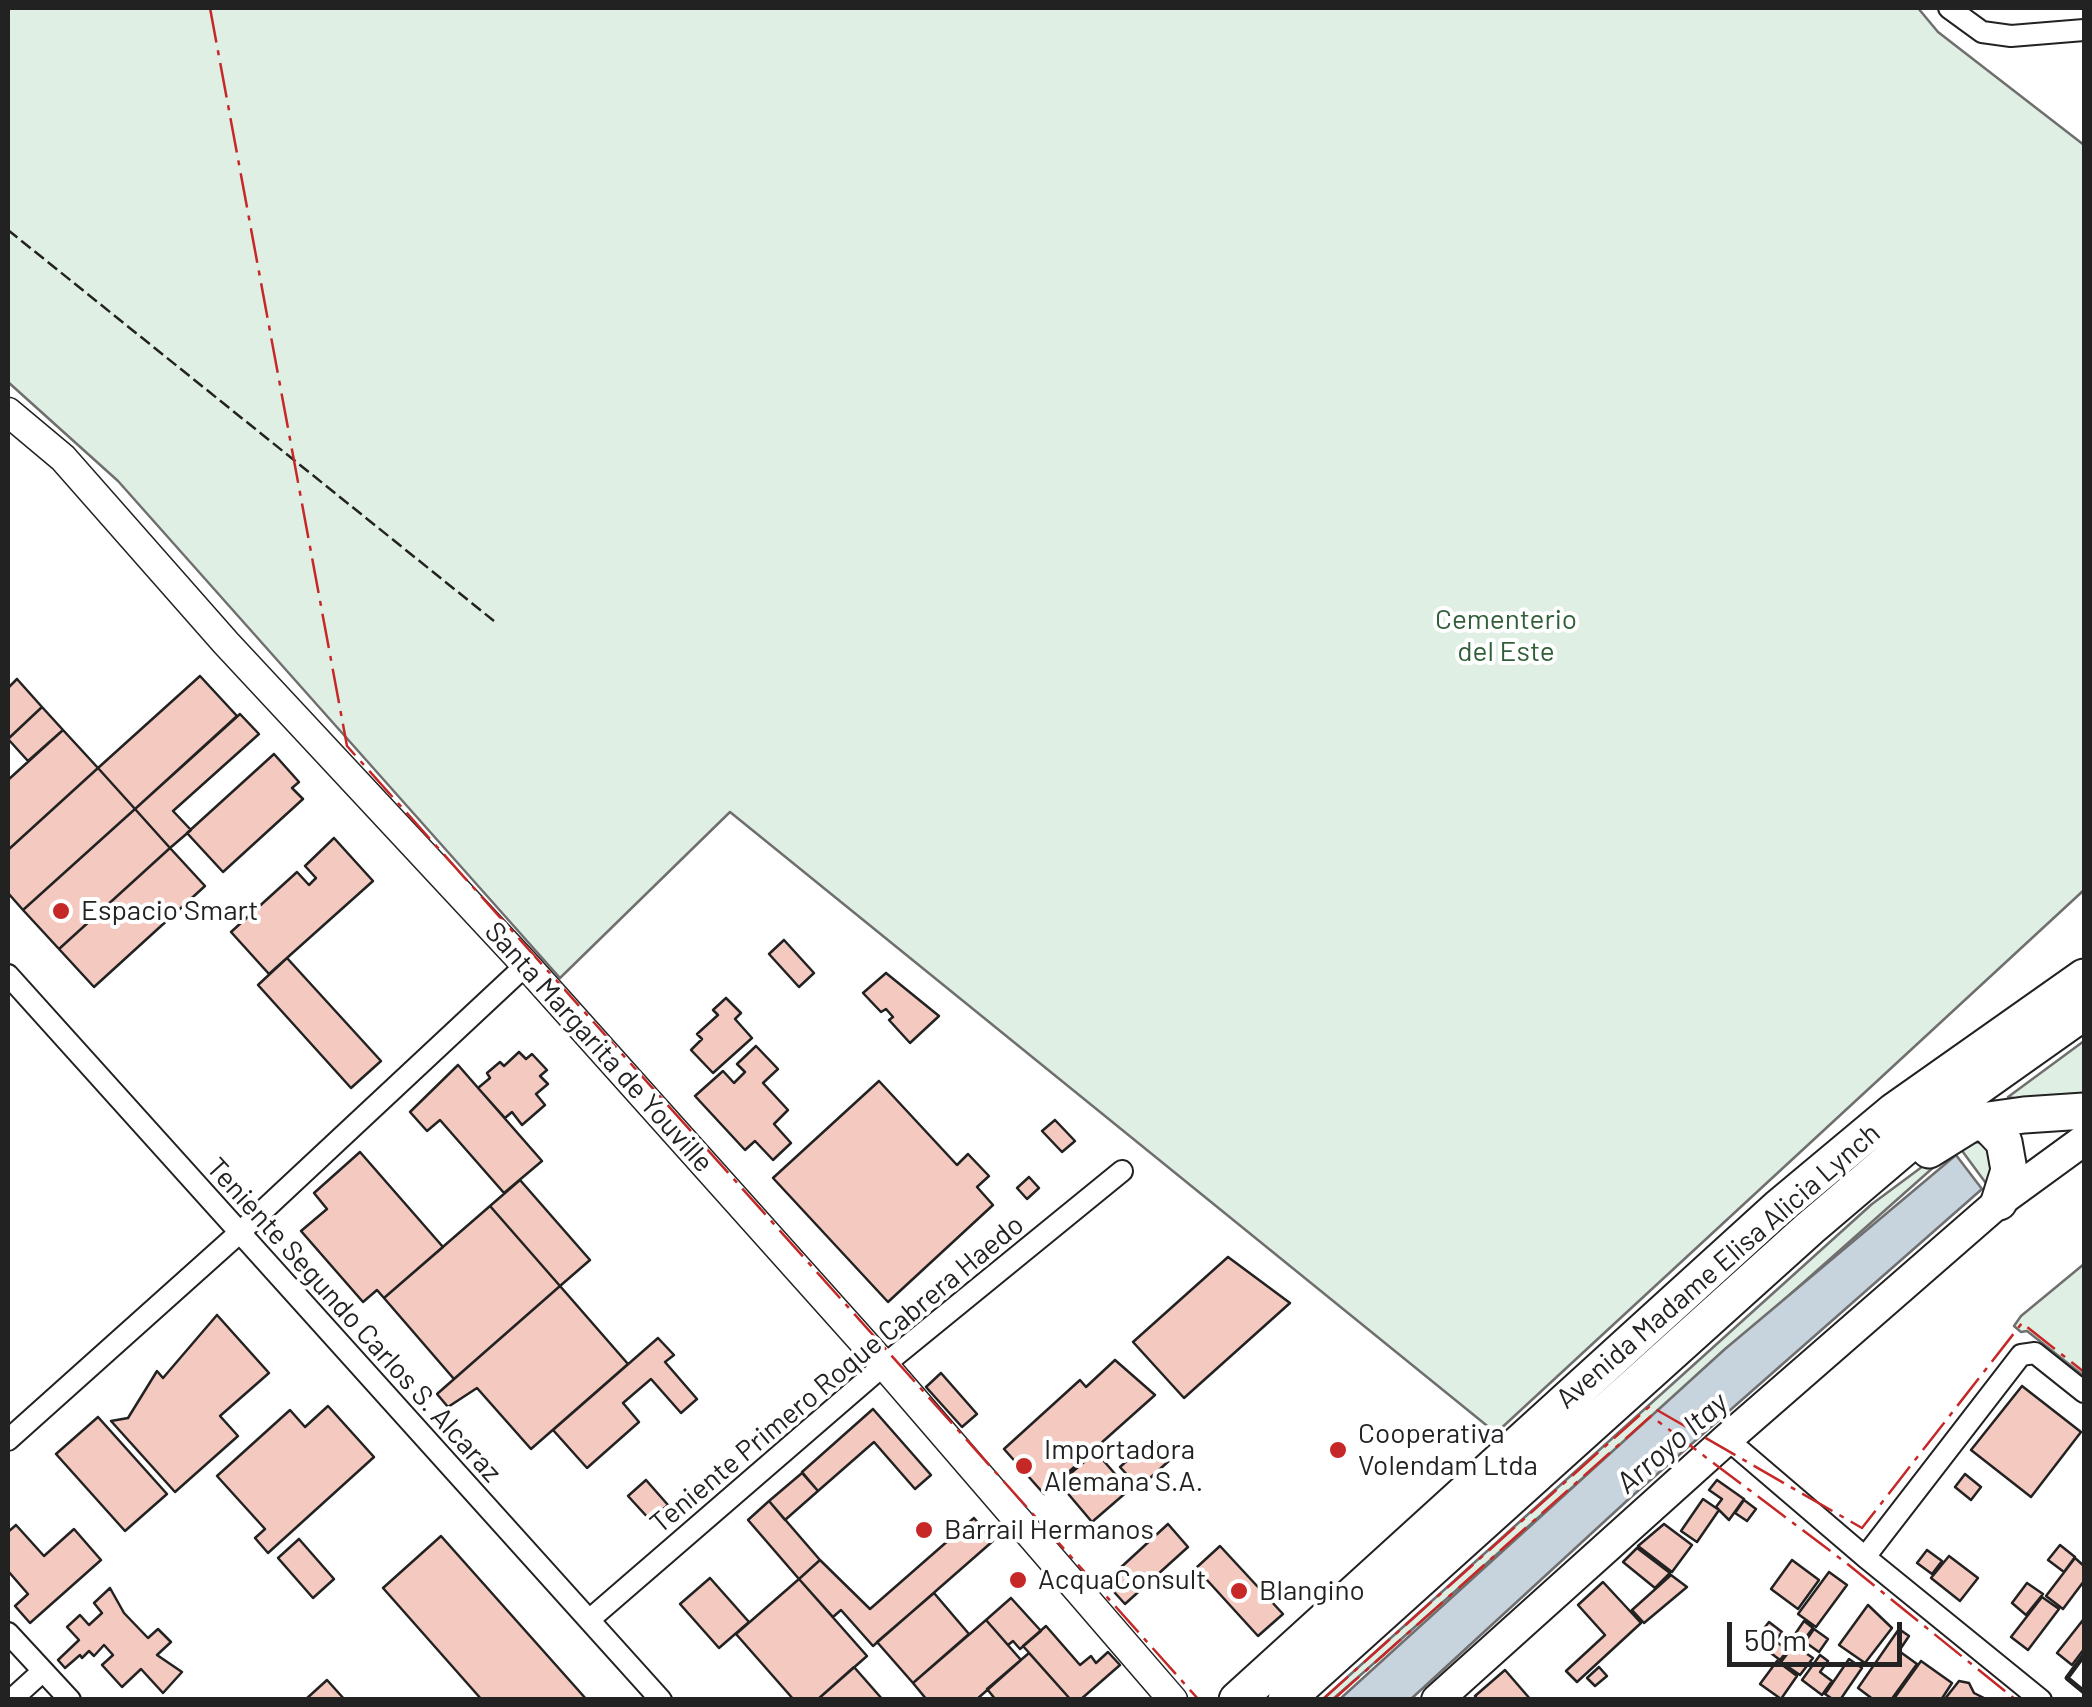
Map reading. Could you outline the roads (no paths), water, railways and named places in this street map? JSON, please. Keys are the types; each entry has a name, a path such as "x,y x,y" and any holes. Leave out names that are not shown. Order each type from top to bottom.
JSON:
{"highway":[{"path":"1778,1207 1853,1128 2084,949"},
{"name":"Avenida Madame Elisa Alicia Lynch","path":"1237,1700 1778,1207 1894,1111 2084,976"},
{"name":"Avenida Madame Elisa Alicia Lynch","path":"1286,1700 1810,1228 1964,1096 2084,1012"},
{"path":"1810,1228 1848,1208 1974,1122 2084,1111"},
{"path":"1974,1122 1988,1125 2004,1142 2009,1170 1999,1202"}],"main road":[{"path":"1437,1700 1726,1439 1999,1202 2084,1140"}],"street":[{"path":"1949,8 1982,32 2011,36 2084,30"},
{"name":"Santa Margarita de Youville","path":"8,412 63,458 226,644 526,965 884,1366 1173,1700"},
{"path":"8,1440 238,1234 526,965"},
{"name":"Teniente Segundo Carlos S. Alcaraz","path":"8,975 661,1700"},
{"name":"Teniente Primero Roque Cabrera Haedo","path":"589,1620 884,1366 1122,1171"},
{"path":"1865,1557 2020,1355 2035,1353 2084,1392"},
{"path":"1726,1439 2042,1700"},
{"path":"8,1633 70,1700"},
{"path":"11,1700 42,1671"}],"water":[{"name":"Arroyo Itay","path":"1956,1155 1982,1189 1630,1498 1411,1699 1340,1699 1725,1349"}],"place":[{"name":"Espacio Smart","path":"61,911"},
{"name":"Cooperativa Volendam Ltda","path":"1338,1450"},
{"name":"Importadora Alemana S.A.","path":"1024,1466"},
{"name":"Barrail Hermanos","path":"924,1530"},
{"name":"AcquaConsult","path":"1018,1580"},
{"name":"Blangino","path":"1239,1591"}],"park label":[{"name":"Cementerio del Este","path":"1506,636"}]}
